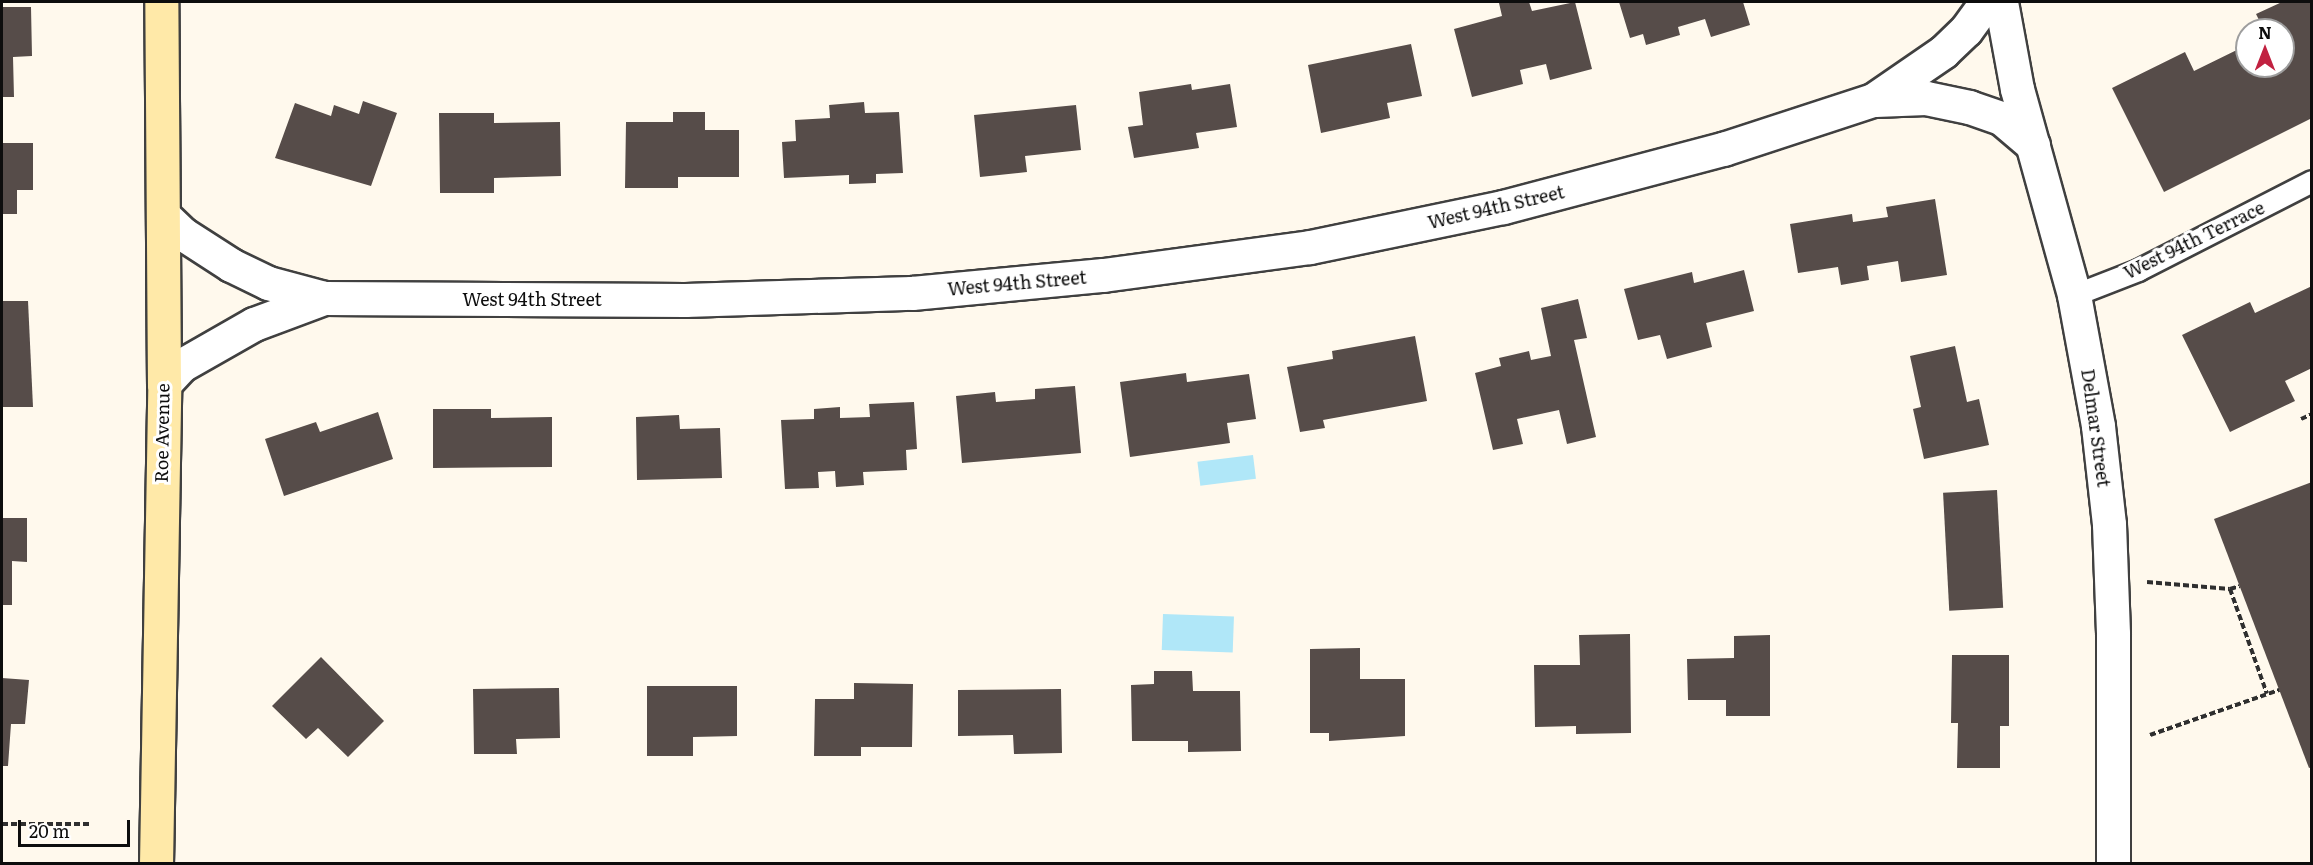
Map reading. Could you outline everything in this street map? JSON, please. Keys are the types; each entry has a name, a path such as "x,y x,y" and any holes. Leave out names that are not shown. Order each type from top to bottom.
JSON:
{"main road":[{"name":"Roe Avenue","path":"156,864 164,384 161,2"}],"street":[{"name":"West 94th Street","path":"1873,100 1943,52 1966,30 1986,2"},
{"name":"Delmar Street","path":"2001,2 2017,89 2074,295 2098,426 2109,525 2113,634 2113,864"},
{"name":"West 94th Street","path":"164,384 182,365 254,324 324,298 685,300 912,293 1103,275 1310,247 1503,207 1723,149 1873,100 1926,98 1977,110 2001,118 2033,145"},
{"path":"163,215 183,234 231,265 268,283 324,298"}],"lane":[{"name":"West 94th Terrace","path":"2074,295 2138,270 2312,181"}],"path":[{"path":"2301,419 2312,414"},
{"path":"2147,582 2230,589 2240,586"},
{"path":"2230,589 2267,694"},
{"path":"2147,736 2279,690"},
{"path":"2,824 91,824"}],"water":[{"path":"1253,455 1256,479 1200,486 1197,462"},
{"path":"1163,614 1234,616 1233,652 1162,650"}],"building":[{"path":"1529,2 1532,11 1575,2 1592,69 1550,80 1546,64 1520,70 1523,84 1472,97 1454,29 1502,16 1499,3"},
{"path":"1619,2 1743,2 1750,25 1711,37 1705,19 1678,27 1680,35 1646,45 1643,34 1630,38"},
{"path":"2282,2 2312,2 2312,118 2164,192 2112,88 2185,52 2194,71 2235,51 2235,78 2295,78 2295,18 2258,18 2256,14"},
{"path":"2,7 31,7 32,56 13,57 14,97 2,97"},
{"path":"1411,44 1422,96 1387,103 1390,118 1321,133 1308,65"},
{"path":"1191,84 1192,90 1230,84 1237,127 1196,133 1199,148 1134,158 1128,127 1143,125 1139,92"},
{"path":"363,101 397,113 371,186 275,158 295,103 331,116 334,105 359,114"},
{"path":"864,102 865,113 899,112 903,173 876,174 876,183 849,184 849,175 784,178 782,142 796,141 795,120 830,118 829,105"},
{"path":"1076,105 1081,150 1025,156 1027,172 980,177 974,115"},
{"path":"673,112 705,112 705,130 739,130 739,177 678,177 678,188 625,188 626,122 673,122"},
{"path":"439,113 494,113 494,123 560,122 561,176 494,178 494,193 440,193"},
{"path":"2,143 33,143 33,190 17,190 17,214 2,214"},
{"path":"1935,199 1947,275 1901,282 1898,261 1867,266 1869,280 1841,285 1838,267 1798,273 1790,224 1852,214 1853,222 1888,217 1886,207"},
{"path":"1744,270 1754,311 1706,323 1712,347 1667,359 1660,335 1638,340 1624,289 1692,272 1694,283"},
{"path":"2312,286 2312,368 2285,381 2295,401 2230,432 2182,335 2250,302 2255,313"},
{"path":"1578,299 1587,338 1574,340 1596,437 1567,444 1559,410 1517,419 1523,444 1493,450 1475,373 1501,366 1499,358 1529,351 1531,360 1551,356 1541,308"},
{"path":"2,301 28,301 33,407 2,407"},
{"path":"1415,336 1427,401 1323,420 1325,428 1300,432 1287,367 1333,359 1332,351"},
{"path":"1955,346 1967,402 1979,399 1989,445 1924,459 1913,409 1921,407 1910,356"},
{"path":"1186,373 1187,382 1249,374 1256,419 1227,423 1230,443 1130,457 1120,382"},
{"path":"1075,386 1081,453 962,463 956,396 995,392 996,402 1035,399 1035,389"},
{"path":"914,402 917,449 906,450 907,470 863,472 864,485 836,487 835,471 818,472 819,488 785,489 781,420 814,419 814,409 840,407 840,418 870,417 869,404"},
{"path":"433,409 491,409 491,418 552,417 552,467 433,468"},
{"path":"378,412 393,459 284,496 265,439 316,422 320,432"},
{"path":"679,415 680,429 720,428 722,478 637,480 636,417"},
{"path":"2312,482 2312,767 2309,768 2214,519"},
{"path":"1997,490 2003,608 1949,611 1943,493"},
{"path":"2,518 27,518 27,562 12,561 12,605 2,605"},
{"path":"1630,634 1631,733 1576,734 1576,726 1535,727 1534,665 1580,665 1579,635"},
{"path":"1770,635 1770,716 1726,716 1726,700 1688,700 1687,659 1734,658 1734,636"},
{"path":"1360,648 1360,679 1405,679 1405,736 1329,741 1329,733 1310,733 1310,649"},
{"path":"1952,655 2009,655 2009,726 2000,726 2000,768 1957,768 1958,723 1951,723"},
{"path":"321,657 384,721 348,757 318,728 306,739 272,706"},
{"path":"1154,671 1192,671 1193,691 1240,691 1241,751 1188,752 1188,741 1132,741 1131,685 1154,684"},
{"path":"2,678 29,680 25,724 11,724 8,766 2,766"},
{"path":"854,683 913,684 912,747 861,747 861,756 814,756 815,699 854,699"},
{"path":"647,686 737,686 737,736 693,737 693,756 647,756"},
{"path":"559,688 560,738 516,739 517,754 474,754 473,689"},
{"path":"1061,689 1062,753 1014,754 1013,735 958,736 958,690"}]}
